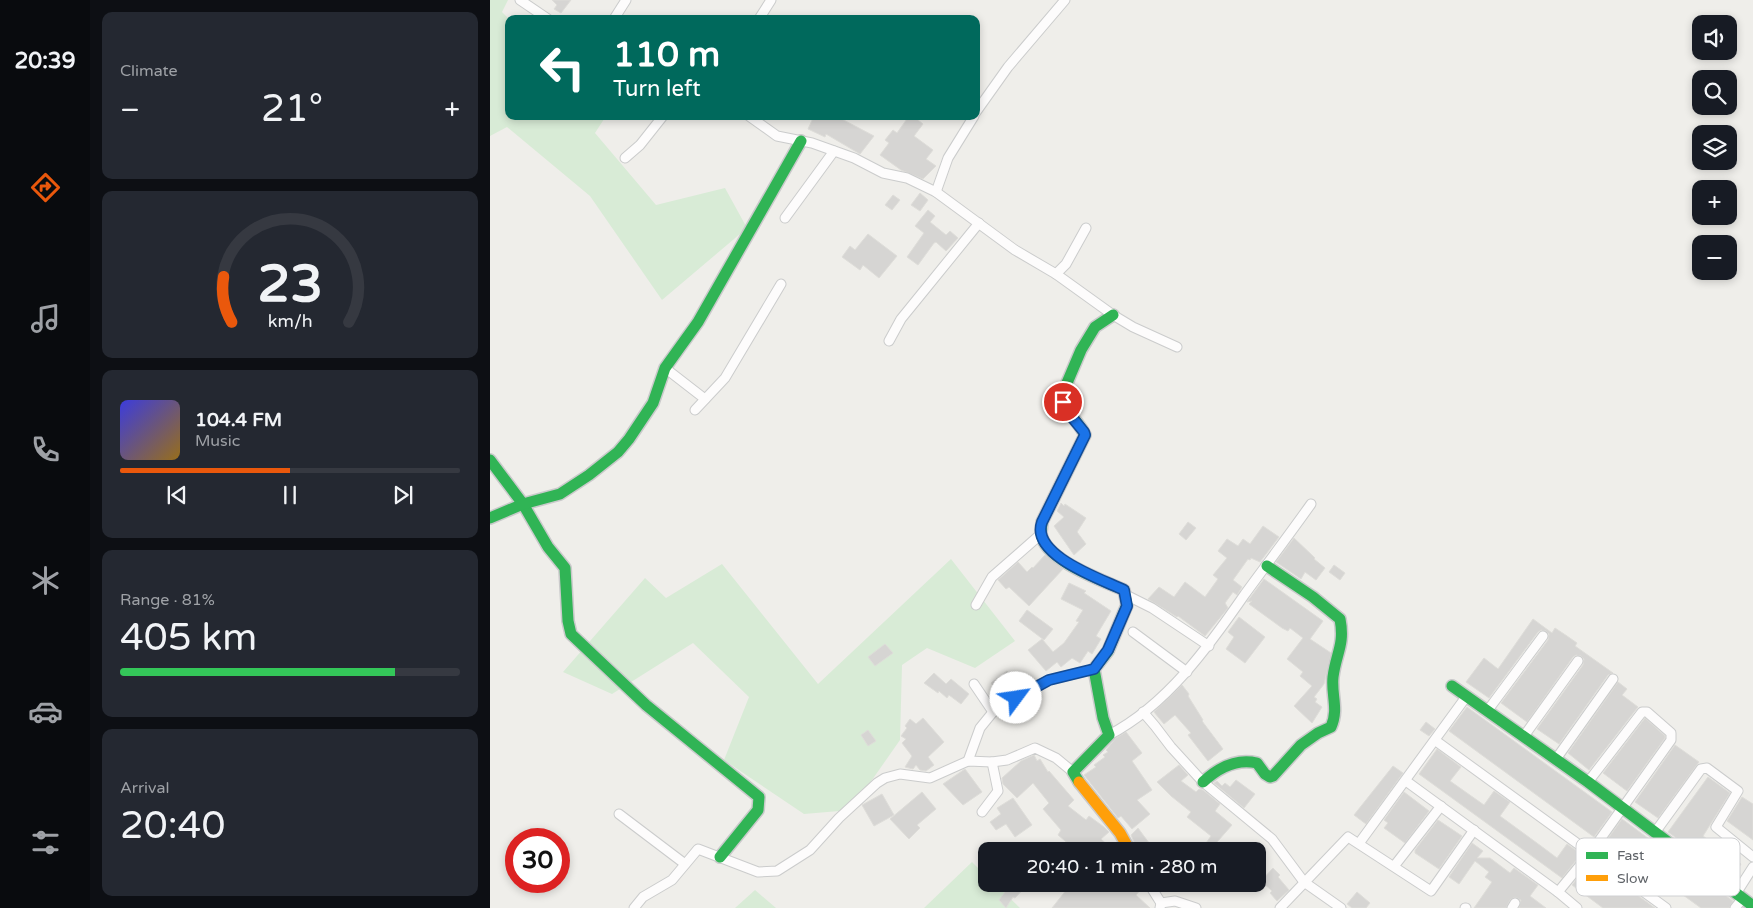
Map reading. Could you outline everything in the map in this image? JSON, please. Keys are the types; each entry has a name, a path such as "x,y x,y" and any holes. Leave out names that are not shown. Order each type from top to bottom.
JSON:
{"street":[{"path":"520,0 542,15"},
{"path":"617,15 627,0"},
{"path":"762,15 771,0"},
{"path":"980,106 1008,66 1064,0"},
{"path":"625,158 640,145 660,120"},
{"path":"755,120 777,136 812,142 870,165 883,173 907,178 936,192 1014,250 1056,274 1113,315 1133,327 1177,347"},
{"path":"936,192 948,158 972,120"},
{"path":"490,518 523,504 560,494 589,475 618,452 629,439 653,403 666,368 698,322 723,280 801,141"},
{"path":"785,218 834,151"},
{"path":"889,341 901,319 980,223"},
{"path":"1056,274 1066,264 1086,228"},
{"path":"695,410 725,378 782,284"},
{"path":"968,761 980,728 993,712 1049,680 1094,669 1108,650 1127,606 1124,590 1068,563 1043,541 1040,534 1042,522 1085,435 1066,409 1062,396 1064,390 1082,350 1095,327 1113,315"},
{"path":"666,368 705,399"},
{"path":"490,460 523,504 548,547 565,568 568,621 571,634 646,705 759,797 758,810 720,857"},
{"path":"1073,772 1109,735 1127,726 1187,672 1209,646 1311,504"},
{"path":"976,605 992,577 1040,534"},
{"path":"1203,782 1213,772 1241,761 1257,763 1268,776 1274,776 1287,759 1310,737 1317,731 1331,727 1337,714 1333,678 1343,646 1340,619 1313,597 1267,566"},
{"path":"1126,595 1152,608 1209,646"},
{"path":"1133,632 1187,672"},
{"path":"1488,710 1543,636"},
{"path":"1524,736 1578,661"},
{"path":"1094,669 1103,718 1109,735"},
{"path":"1556,759 1613,679"},
{"path":"974,684 993,712"},
{"path":"1452,686 1665,838"},
{"path":"1360,842 1436,741 1466,697"},
{"path":"1143,712 1203,782 1272,839 1304,882 1341,908"},
{"path":"1588,782 1640,713 1646,712 1670,730 1672,736 1601,838"},
{"path":"1436,741 1576,841"},
{"path":"634,908 643,897 668,884 698,849 758,872 777,870 810,850 839,818 885,778 900,774 930,778 968,761 992,762 1007,760 1035,748 1056,758 1073,772 1081,786 1120,833 1125,842"},
{"path":"982,812 998,792 992,762"},
{"path":"1656,831 1701,769 1707,768 1738,791 1716,827 1730,838"},
{"path":"1406,781 1558,892 1577,908"},
{"path":"1395,865 1441,806"},
{"path":"619,814 685,864"},
{"path":"1280,908 1346,837 1351,837 1360,842 1431,891 1474,830"},
{"path":"1740,846 1753,856"},
{"path":"1753,867 1740,895 1753,906"},
{"path":"1558,892 1576,870"},
{"path":"1153,892 1160,905 1174,901 1196,908"},
{"path":"1650,896 1666,908"},
{"path":"1736,908 1740,896"}],"green space":[{"path":"490,0 508,0 502,12 505,15 505,120 603,120 595,133 656,205 725,188 747,228 662,300 590,196 507,127 490,136"},
{"path":"951,559 1015,641 975,668 927,648 902,665 900,740 851,810 804,814 724,760 749,697 693,643 612,694 563,672 645,578 666,598 722,564 818,684"},
{"path":"972,862 978,868 978,892 1003,892 1020,908 924,908"},
{"path":"755,890 776,908 735,908"}],"building":[{"path":"552,0 571,0 561,13 554,9 557,5"},
{"path":"812,120 844,120 874,136 860,154 826,134 825,137 808,129"},
{"path":"906,120 918,120 923,124 914,136 933,150 926,159 936,166 923,179 901,170 880,155 889,143 885,140 893,130 897,133"},
{"path":"920,193 928,200 920,211 911,205"},
{"path":"893,195 900,200 892,210 885,205"},
{"path":"928,210 935,216 930,222 946,235 950,231 958,238 946,251 936,242 934,243 918,265 907,257 924,233 915,226"},
{"path":"868,234 897,256 879,278 863,265 860,270 842,257 850,246 855,250"},
{"path":"1061,503 1086,518 1077,532 1086,544 1074,555 1054,526 1064,517 1057,511"},
{"path":"1188,522 1196,528 1186,540 1179,534"},
{"path":"1263,526 1279,537 1260,562 1251,558 1250,560 1248,559 1233,580 1242,587 1237,595 1233,592 1225,603 1228,608 1205,636 1178,616 1148,599 1159,587 1174,597 1185,582 1205,597 1218,579 1213,575 1227,558 1218,551 1227,539 1238,546 1243,539 1250,544"},
{"path":"1294,538 1325,568 1316,580 1305,572 1301,579 1276,562"},
{"path":"1045,555 1063,569 1029,606 1009,587 1006,589 998,580 1018,562 1027,572"},
{"path":"1334,565 1345,573 1340,580 1329,572"},
{"path":"1264,579 1323,621 1310,639 1331,653 1324,684 1314,697 1317,699 1315,702 1322,707 1312,723 1294,706 1312,686 1300,676 1303,672 1287,659 1303,638 1290,628 1288,631 1282,628 1249,604 1252,601 1247,602"},
{"path":"1069,583 1086,591 1084,593 1111,611 1096,636 1101,639 1092,654 1088,651 1080,663 1072,658 1061,667 1057,662 1046,671 1028,650 1042,639 1053,652 1064,643 1079,622 1076,621 1083,610 1061,599"},
{"path":"1027,610 1053,629 1044,640 1019,621"},
{"path":"1239,617 1265,637 1245,663 1226,649 1234,637 1228,632"},
{"path":"1533,619 1552,633 1555,628 1567,636 1577,643 1575,646 1613,673 1608,675 1559,744 1537,729 1583,665 1584,659 1581,656 1576,655 1573,657 1527,722 1501,703 1548,640 1549,634 1546,631 1541,630 1538,632 1489,698 1466,682 1484,658 1498,669"},
{"path":"885,644 893,653 875,666 868,657"},
{"path":"1007,671 1019,688 1003,698 991,683"},
{"path":"934,673 946,684 951,679 969,694 961,704 949,695 947,698 924,683"},
{"path":"1618,682 1627,689 1622,695 1638,707 1589,770 1568,753"},
{"path":"1182,685 1189,694 1188,696 1202,721 1223,749 1208,761 1188,735 1191,733 1175,715 1164,724 1154,712"},
{"path":"1467,707 1612,812 1594,837 1449,731"},
{"path":"923,718 944,742 928,757 934,765 926,771 920,770 916,765 913,769 905,767 912,756 902,743 906,739 901,736 907,728 905,726 910,719 916,724"},
{"path":"1645,718 1665,738 1627,791 1603,773"},
{"path":"1426,722 1435,729 1429,736 1420,730"},
{"path":"868,730 876,741 868,746 861,735"},
{"path":"1126,732 1142,753 1132,761 1152,790 1137,800 1150,814 1132,829 1121,816 1118,818 1084,775 1096,767 1094,765 1105,757 1103,755 1108,752 1106,750 1116,738"},
{"path":"1675,745 1699,762 1658,818 1635,802"},
{"path":"1437,749 1461,767 1450,781 1484,805 1494,791 1510,802 1500,816 1557,858 1567,844 1576,850 1576,860 1562,878 1419,774"},
{"path":"1034,755 1037,761 1040,759 1048,772 1074,800 1068,806 1086,820 1089,816 1109,832 1101,839 1104,842 1066,842 1058,835 1061,830 1043,809 1049,803 1033,783 1017,798 1003,784 1002,778 1021,761"},
{"path":"1179,765 1188,775 1181,781 1196,792 1199,789 1203,790 1220,804 1215,811 1232,825 1217,842 1207,842 1211,836 1187,817 1191,812 1157,782"},
{"path":"1393,766 1403,773 1366,824 1354,815"},
{"path":"965,769 982,792 963,805 943,784"},
{"path":"1708,777 1730,793 1703,836 1706,838 1676,838 1668,832"},
{"path":"1236,780 1255,794 1244,808 1214,783 1217,781 1222,786 1225,783 1230,787"},
{"path":"922,792 936,809 917,825 920,828 909,839 890,819"},
{"path":"1404,792 1429,811 1405,843 1384,828 1388,823 1384,820"},
{"path":"882,794 894,815 874,826 862,805"},
{"path":"1742,797 1753,804 1753,840 1727,821"},
{"path":"1013,798 1032,825 1015,837 1006,824 996,830 990,822 1001,814 997,808"},
{"path":"1622,819 1648,838 1608,838"},
{"path":"1438,820 1462,836 1439,869 1415,853 1415,850"},
{"path":"1138,828 1148,842 1134,842 1131,835"},
{"path":"1472,843 1483,851 1477,858 1490,858 1510,873 1514,868 1538,885 1530,896 1546,908 1519,908 1521,900 1515,897 1510,900 1506,908 1474,908 1492,882 1485,877 1489,872 1475,861 1459,884 1449,877"},
{"path":"1273,868 1280,875 1278,877 1289,890 1277,901 1270,893 1272,891 1266,886 1266,876"},
{"path":"1005,892 1021,892 1015,898 1013,897 1006,908 999,900"},
{"path":"1065,892 1138,892 1136,895 1150,908 1052,908"},
{"path":"1357,892 1370,903 1366,908 1352,908 1347,904"},
{"path":"1587,896 1639,896 1655,908 1603,908"},
{"path":"1684,896 1726,896 1733,901 1729,908 1701,908"}],"traffic: fast":[{"path":"490,518 523,504 560,494 589,475 618,452 629,439 653,403 665,368 698,322 801,141"},
{"path":"1079,782 1073,772 1109,735 1103,718 1094,669 1108,651 1127,605 1124,590 1089,575 1064,561 1045,544 1041,531 1042,522 1085,435 1067,409 1064,390 1081,350 1095,327 1113,315"},
{"path":"490,460 523,504 548,547 565,568 568,621 571,634 646,705 759,797 758,810 720,857"},
{"path":"1203,782 1215,772 1228,765 1242,762 1257,763 1265,774 1270,777 1273,776 1301,745 1318,733 1331,727 1335,708 1333,677 1341,642 1340,619 1313,597 1267,566"},
{"path":"1452,686 1588,782 1663,838"},
{"path":"1740,896 1753,906"}],"traffic: slow":[{"path":"1079,782 1120,833 1125,842"}],"route":[{"path":"1016,698 1049,680 1094,669 1108,650 1127,606 1124,590 1068,563 1043,541 1040,534 1042,522 1085,435 1063,402"}]}
